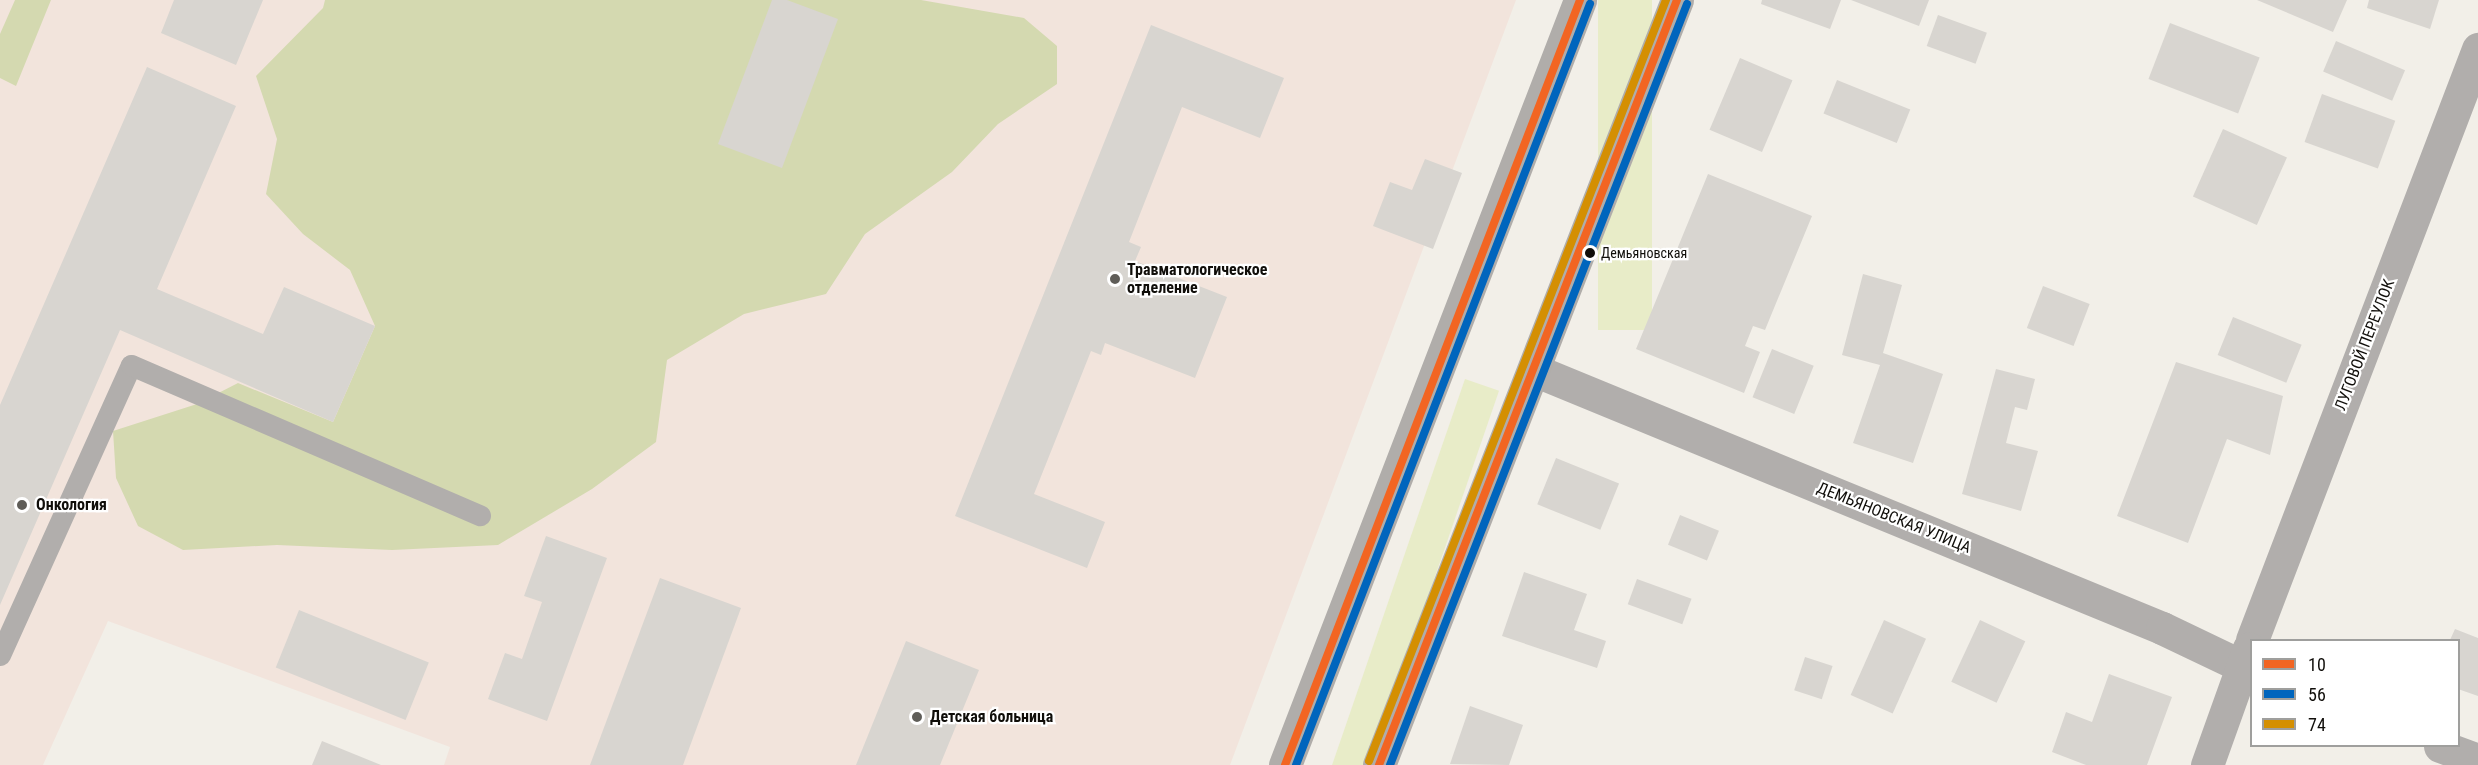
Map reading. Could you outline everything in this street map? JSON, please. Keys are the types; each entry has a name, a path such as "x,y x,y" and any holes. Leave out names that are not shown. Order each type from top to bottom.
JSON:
{"street":[{"path":"1285,765 1580,0"},
{"path":"1379,765 1677,0"},
{"name":"ЛУГОВОЙ ПЕРЕУЛОК","path":"2255,639 2478,49"},
{"name":"ДЕМЬЯНОВСКАЯ УЛИЦА","path":"1534,370 2162,628 2249,655"},
{"name":"ЛУГОВОЙ ПЕРЕУЛОК","path":"2206,765 2249,655"},
{"path":"2443,747 2478,760"}],"lane":[{"path":"0,655 131,365 480,515"}],"shaded area":[{"path":"0,0 1516,0 1230,765 444,765 450,747 108,621 43,765 0,765"}],"green space":[{"path":"15,0 51,0 16,86 0,78 0,34"},
{"path":"325,0 921,0 1024,18 1057,46 1057,84 998,124 952,172 865,234 826,294 744,314 667,360 656,442 592,489 498,545 392,550 277,545 183,550 138,526 116,478 113,431 197,404 238,383 333,422 375,326 350,270 303,234 266,194 277,139 256,76 323,8"},
{"path":"1598,0 1652,0 1652,330 1598,330"},
{"path":"1465,379 1499,391 1370,765 1332,765"}],"building":[{"path":"174,0 263,0 236,65 161,33"},
{"path":"772,0 787,0 838,19 782,168 718,144"},
{"path":"1762,0 1841,0 1830,29 1761,4"},
{"path":"1851,0 1929,0 1919,26"},
{"path":"2257,0 2347,0 2333,32"},
{"path":"2369,0 2439,0 2430,29 2367,8"},
{"path":"1938,15 1987,33 1976,64 1927,46"},
{"path":"2170,23 2260,57 2238,113 2148,79"},
{"name":"Травматологическое отделение","path":"1151,25 1284,78 1260,138 1182,107 1129,242 1141,247 1135,261 1227,297 1195,378 1105,343 1101,355 1091,351 1034,494 1105,522 1087,568 955,516"},
{"path":"2336,41 2405,70 2392,101 2323,71"},
{"path":"1740,58 1792,80 1762,152 1710,130"},
{"path":"147,67 236,106 157,289 263,334 284,287 375,326 333,422 120,330 0,605 0,405"},
{"path":"1837,80 1910,110 1897,143 1824,113"},
{"path":"2322,94 2395,121 2378,169 2305,142"},
{"path":"2223,129 2287,157 2257,225 2193,197"},
{"path":"1425,159 1462,173 1433,249 1373,226 1390,182 1412,190"},
{"path":"1708,174 1812,216 1765,330 1753,326 1745,346 1760,352 1744,393 1636,349"},
{"path":"1863,274 1902,285 1883,353 1943,374 1913,463 1853,443 1880,365 1842,355"},
{"path":"2043,286 2090,304 2074,346 2027,328"},
{"path":"2233,317 2302,345 2286,383 2218,355"},
{"path":"1772,349 1814,366 1794,414 1753,397"},
{"path":"2176,362 2283,396 2270,455 2227,439 2188,543 2117,516"},
{"path":"1996,369 2035,379 2027,410 2015,407 2006,443 2038,451 2021,511 1962,494"},
{"path":"1556,458 1619,483 1600,530 1537,504"},
{"path":"1680,515 1719,531 1707,560 1668,545"},
{"path":"546,536 607,558 547,721 488,699 505,653 522,659 542,602 524,596"},
{"path":"1524,572 1587,594 1574,630 1606,641 1597,668 1502,636"},
{"path":"660,578 741,608 683,765 590,765"},
{"path":"1637,579 1692,599 1682,624 1628,604"},
{"path":"299,610 429,662 406,720 276,667"},
{"path":"1884,620 1926,639 1893,714 1851,695"},
{"path":"1980,620 2025,641 1997,703 1951,682"},
{"path":"2455,629 2478,638 2478,696 2460,690 2460,639 2450,639"},
{"name":"Детская больница","path":"906,641 979,670 940,765 856,765"},
{"path":"1805,657 1833,666 1822,699 1794,690"},
{"path":"2109,674 2172,697 2147,765 2086,765 2052,752 2066,712 2092,722"},
{"path":"1470,706 1523,725 1509,765 1450,764"},
{"path":"322,741 381,765 312,765"}],"transit line":[{"name":"10","path":"1285,765 1580,0"},
{"name":"74","path":"1369,761 1666,0"},
{"name":"10","path":"1379,765 1677,0"},
{"name":"56","path":"1296,765 1590,4"},
{"name":"56","path":"1390,765 1687,4"}],"place":[{"name":"Демьяновская","path":"1590,253"},
{"name":"Травматологическое отделение","path":"1115,279"},
{"name":"Онкология","path":"22,505"},
{"name":"Детская больница","path":"917,717"}]}
